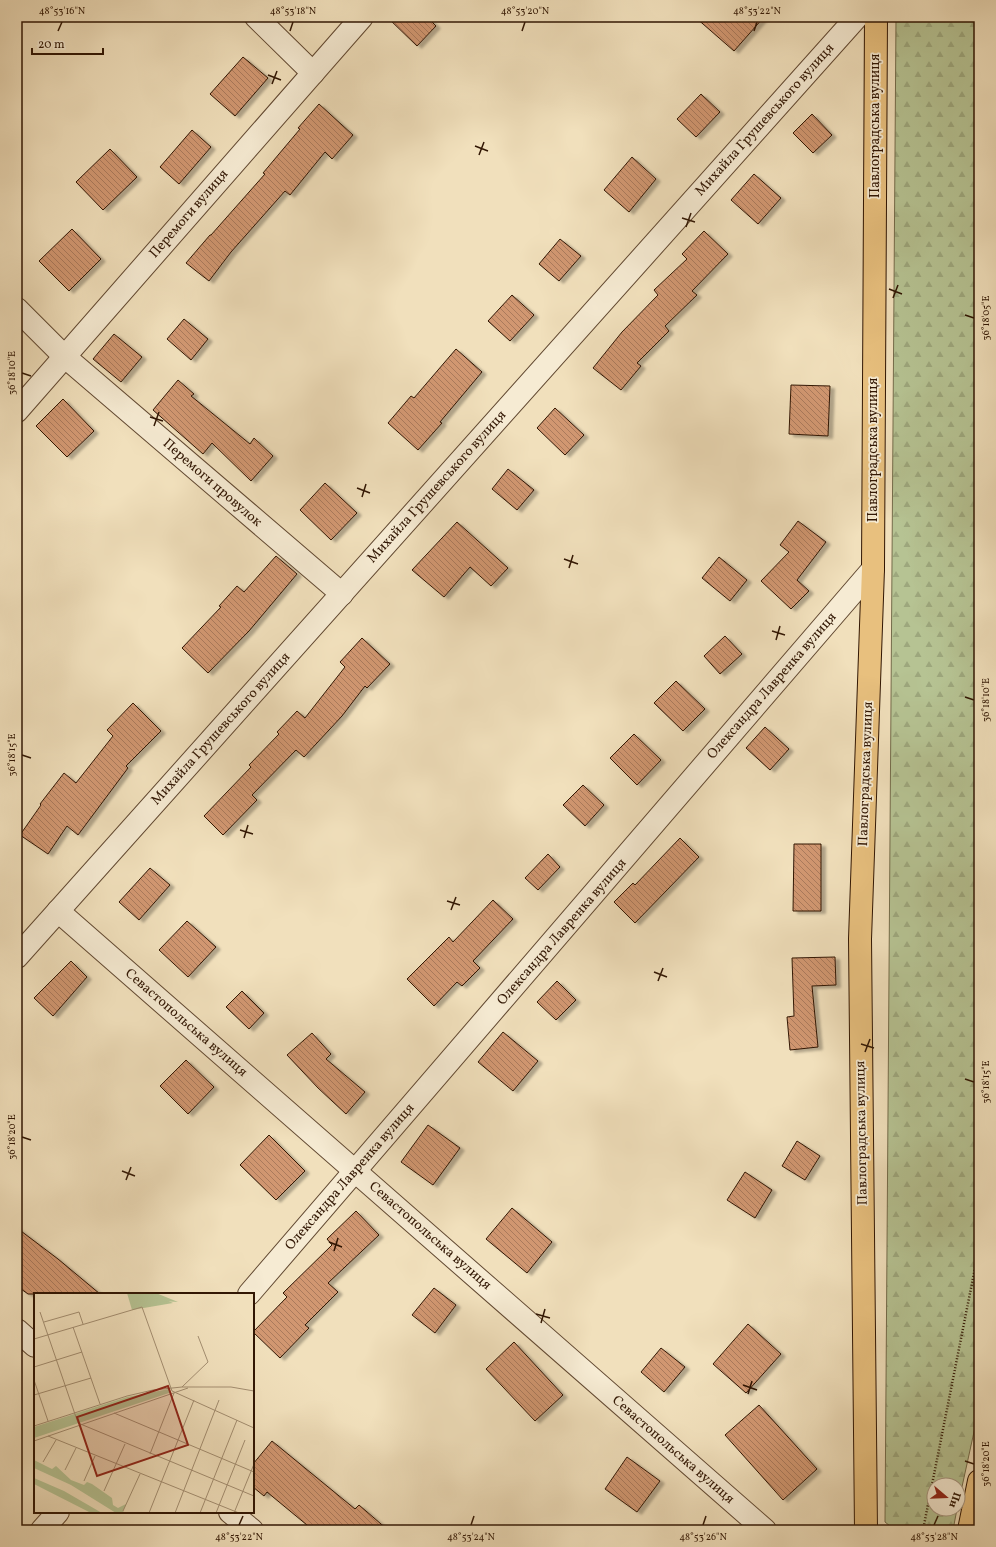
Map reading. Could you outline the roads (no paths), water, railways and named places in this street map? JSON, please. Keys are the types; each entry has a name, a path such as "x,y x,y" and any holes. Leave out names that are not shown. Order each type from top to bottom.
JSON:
{"main road":[{"name":"Павлоградська вулиця","path":"866,1530 860,938 873,568 876,17"},
{"path":"969,1530 979,1481"}],"street":[{"path":"256,17 313,73"},
{"name":"Перемоги вулиця","path":"17,411 362,17"},
{"name":"Михайла Грушевського вулиця","path":"17,957 857,17"},
{"name":"Перемоги провулок","path":"17,309 64,356 342,594"},
{"name":"Олександра Лавренка вулиця","path":"250,1293 356,1172 873,568"},
{"name":"Севастопольська вулиця","path":"58,911 765,1530"},
{"path":"17,1330 34,1345"},
{"path":"42,1530 57,1513"},
{"path":"231,1513 252,1530"}]}
